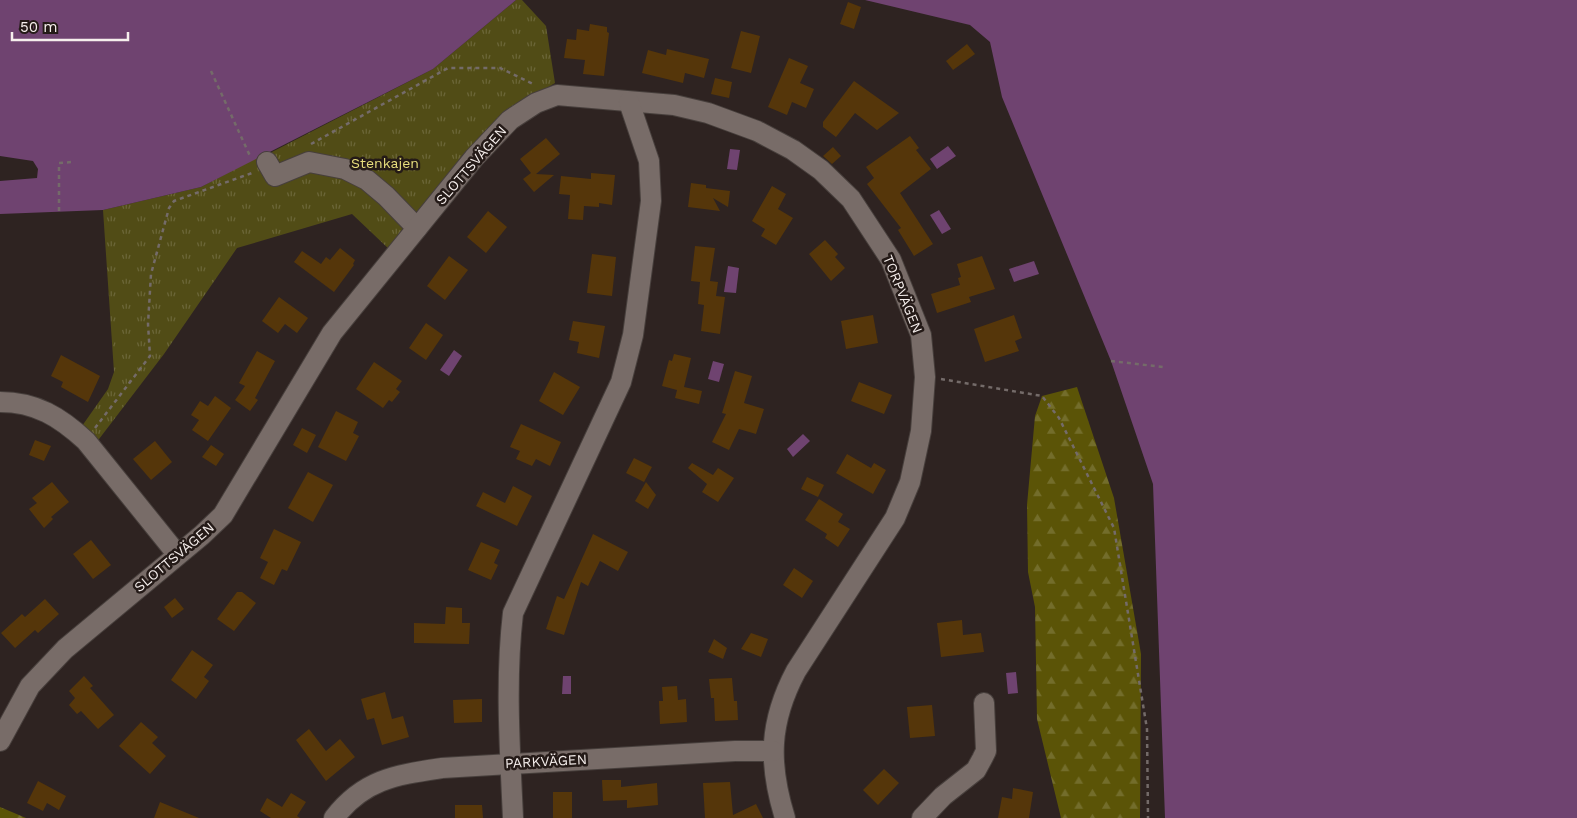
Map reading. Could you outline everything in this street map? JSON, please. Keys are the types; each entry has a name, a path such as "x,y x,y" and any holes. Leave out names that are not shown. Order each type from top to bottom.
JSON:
{"street":[{"name":"SLOTTSVÄGEN","path":"0,741 30,686 87,629 202,535 223,515 332,333 474,158 510,120 536,104 557,95 629,102"},
{"path":"513,818 510,763 510,636 513,613 621,382 633,335 651,201 648,161 629,102"},
{"name":"TORPVÄGEN","path":"629,102 674,105 708,113 757,131 793,150 821,170 851,199 891,260 921,336 925,378 921,431 910,482 895,518 809,649 785,693 777,714 773,751 778,789 785,818"},
{"path":"263,163 275,176 309,162 346,169 367,180 386,196 417,228"},
{"path":"0,402 35,406 49,412 70,426 86,441 177,554"},
{"path":"922,818 942,796 976,770 982,760 986,751 984,703"},
{"name":"PARKVÄGEN","path":"334,818 357,792 377,782 408,773 442,768 510,763 735,750 773,751"}],"path":[{"path":"305,147 448,68 500,68 557,95"},
{"path":"86,441 150,356 148,324 151,274 169,208 174,201 263,163 211,71"},
{"path":"58,211 59,163 72,162"},
{"path":"1111,361 1163,367"},
{"path":"925,378 1042,396 1059,418 1114,528 1147,729 1148,818"}],"green space":[{"name":"Stenkajen","path":"516,0 522,0 546,26 555,83 524,102 391,251 352,214 237,248 164,354 96,443 82,426 108,389 114,372 103,210 201,187 252,160 270,153 433,69"},
{"path":"1077,387 1114,498 1141,654 1140,818 1061,818 1037,719 1035,607 1028,572 1027,505 1035,416 1042,396"},
{"path":"0,807 26,818 0,818"}],"shaded area":[{"path":"0,0 516,0 433,69 201,187 103,210 0,214 0,181 37,178 38,169 33,161 0,156"},
{"path":"865,0 1577,0 1577,818 1165,818 1153,484 1111,361 1002,97 990,42 970,25"},
{"path":"948,146 956,156 937,169 930,159"},
{"path":"730,149 740,150 737,170 727,169"},
{"path":"939,210 951,229 942,234 930,215"},
{"path":"1034,261 1039,274 1014,282 1009,269"},
{"path":"728,266 739,268 736,293 724,292"},
{"path":"454,350 462,356 449,376 440,370"},
{"path":"713,361 724,364 719,382 708,379"},
{"path":"803,434 810,441 793,457 787,449"},
{"path":"1016,672 1018,693 1008,694 1006,673"},
{"path":"563,676 571,676 571,694 562,694"}],"building":[{"path":"848,2 861,7 854,29 840,24"},
{"path":"590,24 607,27 607,32 609,33 604,76 583,74 585,60 564,58 567,39 576,40 577,29 589,31"},
{"path":"741,31 760,36 751,73 731,68"},
{"path":"967,44 975,54 953,70 946,61"},
{"path":"667,49 709,59 704,78 685,73 683,83 642,73 648,50 666,55"},
{"path":"789,58 808,66 800,83 814,89 806,108 792,102 787,115 768,107"},
{"path":"715,78 732,82 729,98 711,94"},
{"path":"854,81 899,113 877,130 855,113 836,137 823,127 823,122"},
{"path":"910,136 919,148 916,150 931,169 900,193 933,244 914,256 898,230 901,228 867,184 874,178 866,167"},
{"path":"546,138 560,154 536,174 554,175 534,192 523,179 531,173 520,159"},
{"path":"833,147 841,156 832,164 823,156"},
{"path":"591,173 615,175 612,205 599,203 599,207 584,206 583,220 568,219 570,195 559,194 561,176 591,179"},
{"path":"691,183 706,185 706,188 730,191 728,207 713,198 720,211 688,207"},
{"path":"772,186 786,194 778,209 793,218 776,245 761,236 765,229 752,221"},
{"path":"488,211 507,227 486,253 467,237"},
{"path":"825,240 838,254 835,257 845,268 831,281 809,254"},
{"path":"695,246 715,248 710,281 718,282 716,296 725,297 720,334 701,331 704,305 698,304 700,282 691,281"},
{"path":"340,248 355,260 354,265 334,292 294,262 302,251 321,264 326,257 330,260"},
{"path":"592,254 616,257 612,296 587,293"},
{"path":"449,256 468,270 445,300 427,286"},
{"path":"982,256 995,289 969,297 971,302 937,313 931,294 960,285 958,278 961,277 957,264"},
{"path":"279,297 308,318 297,333 285,324 278,333 262,321"},
{"path":"873,315 878,343 846,349 841,321"},
{"path":"1014,315 1022,338 1015,341 1019,351 985,362 974,329"},
{"path":"573,321 605,326 599,358 577,353 579,342 569,340"},
{"path":"426,323 443,335 426,360 409,348"},
{"path":"257,351 275,361 255,398 258,400 250,411 235,400 245,386 239,383"},
{"path":"674,354 691,358 684,387 702,391 699,404 675,398 677,390 662,386 669,360 672,361"},
{"path":"61,355 100,376 88,402 61,387 63,382 51,376"},
{"path":"374,362 402,381 396,389 400,392 392,402 389,400 383,408 356,389"},
{"path":"735,371 752,376 744,403 764,409 756,434 739,429 729,450 712,442 726,414 722,413"},
{"path":"554,372 580,387 563,415 539,401"},
{"path":"859,382 892,395 884,414 851,401"},
{"path":"215,396 231,408 208,441 192,430 199,420 191,415 200,401 208,406"},
{"path":"336,411 358,422 353,433 359,436 346,461 318,447"},
{"path":"521,424 561,442 550,466 536,459 532,466 516,459 520,451 510,447"},
{"path":"302,428 316,435 307,453 293,445"},
{"path":"35,440 51,446 44,461 29,455"},
{"path":"155,441 172,462 151,480 133,459"},
{"path":"211,445 224,454 216,466 202,457"},
{"path":"847,454 871,468 874,463 886,470 873,494 836,473"},
{"path":"634,458 652,467 644,482 626,473"},
{"path":"692,463 713,475 718,468 734,478 718,502 702,492 707,484 688,468"},
{"path":"308,472 333,485 313,522 288,508"},
{"path":"807,477 824,485 818,497 801,489"},
{"path":"52,482 69,502 51,517 53,519 44,528 29,509 37,503 32,498"},
{"path":"646,482 656,495 648,509 635,501"},
{"path":"513,486 532,496 517,526 476,506 483,492 505,503"},
{"path":"819,499 843,514 838,522 850,529 838,547 825,538 827,534 805,520"},
{"path":"274,529 301,542 287,571 282,569 274,585 260,578 268,562 260,558"},
{"path":"593,534 628,552 618,571 600,561 588,586 581,582 564,635 546,629 557,596 564,599"},
{"path":"91,540 111,565 93,579 73,554"},
{"path":"481,542 500,550 494,563 498,565 491,580 468,570"},
{"path":"794,568 813,581 802,598 783,585"},
{"path":"237,592 242,592 256,603 234,631 217,619"},
{"path":"175,598 184,609 172,618 164,607"},
{"path":"45,599 59,614 38,633 35,630 15,648 1,633 22,614 25,617"},
{"path":"446,607 462,608 462,623 470,623 469,644 414,643 414,623 445,624"},
{"path":"962,620 963,635 981,633 984,652 941,657 937,623"},
{"path":"751,633 768,639 761,657 741,649"},
{"path":"714,639 727,648 723,659 708,652"},
{"path":"192,650 213,665 204,677 209,681 196,699 171,680"},
{"path":"84,676 93,686 90,688 114,715 98,729 81,711 77,714 69,705 75,698 69,691"},
{"path":"732,678 734,701 737,701 738,720 715,721 714,698 711,698 709,679"},
{"path":"677,686 678,700 686,699 687,722 660,724 659,701 663,701 662,687"},
{"path":"385,692 392,719 403,716 409,737 382,745 374,718 367,720 361,699"},
{"path":"482,699 482,722 454,723 453,700"},
{"path":"932,705 935,736 910,738 907,707"},
{"path":"141,722 158,737 152,743 166,756 150,774 119,746"},
{"path":"309,729 326,751 340,739 355,757 326,781 296,740"},
{"path":"884,769 899,783 878,805 863,790"},
{"path":"602,780 621,780 621,787 657,783 658,805 627,808 627,800 603,801"},
{"path":"38,781 66,796 59,810 47,803 43,811 27,803"},
{"path":"730,782 733,815 756,804 763,818 705,818 703,783"},
{"path":"1013,788 1033,792 1029,818 998,818 1002,797 1012,799"},
{"path":"553,792 572,792 572,818 553,818"},
{"path":"291,793 306,802 297,816 300,818 271,818 260,811 267,798 282,807"},
{"path":"160,802 199,818 154,818"},
{"path":"455,805 482,805 483,818 455,818"}]}
